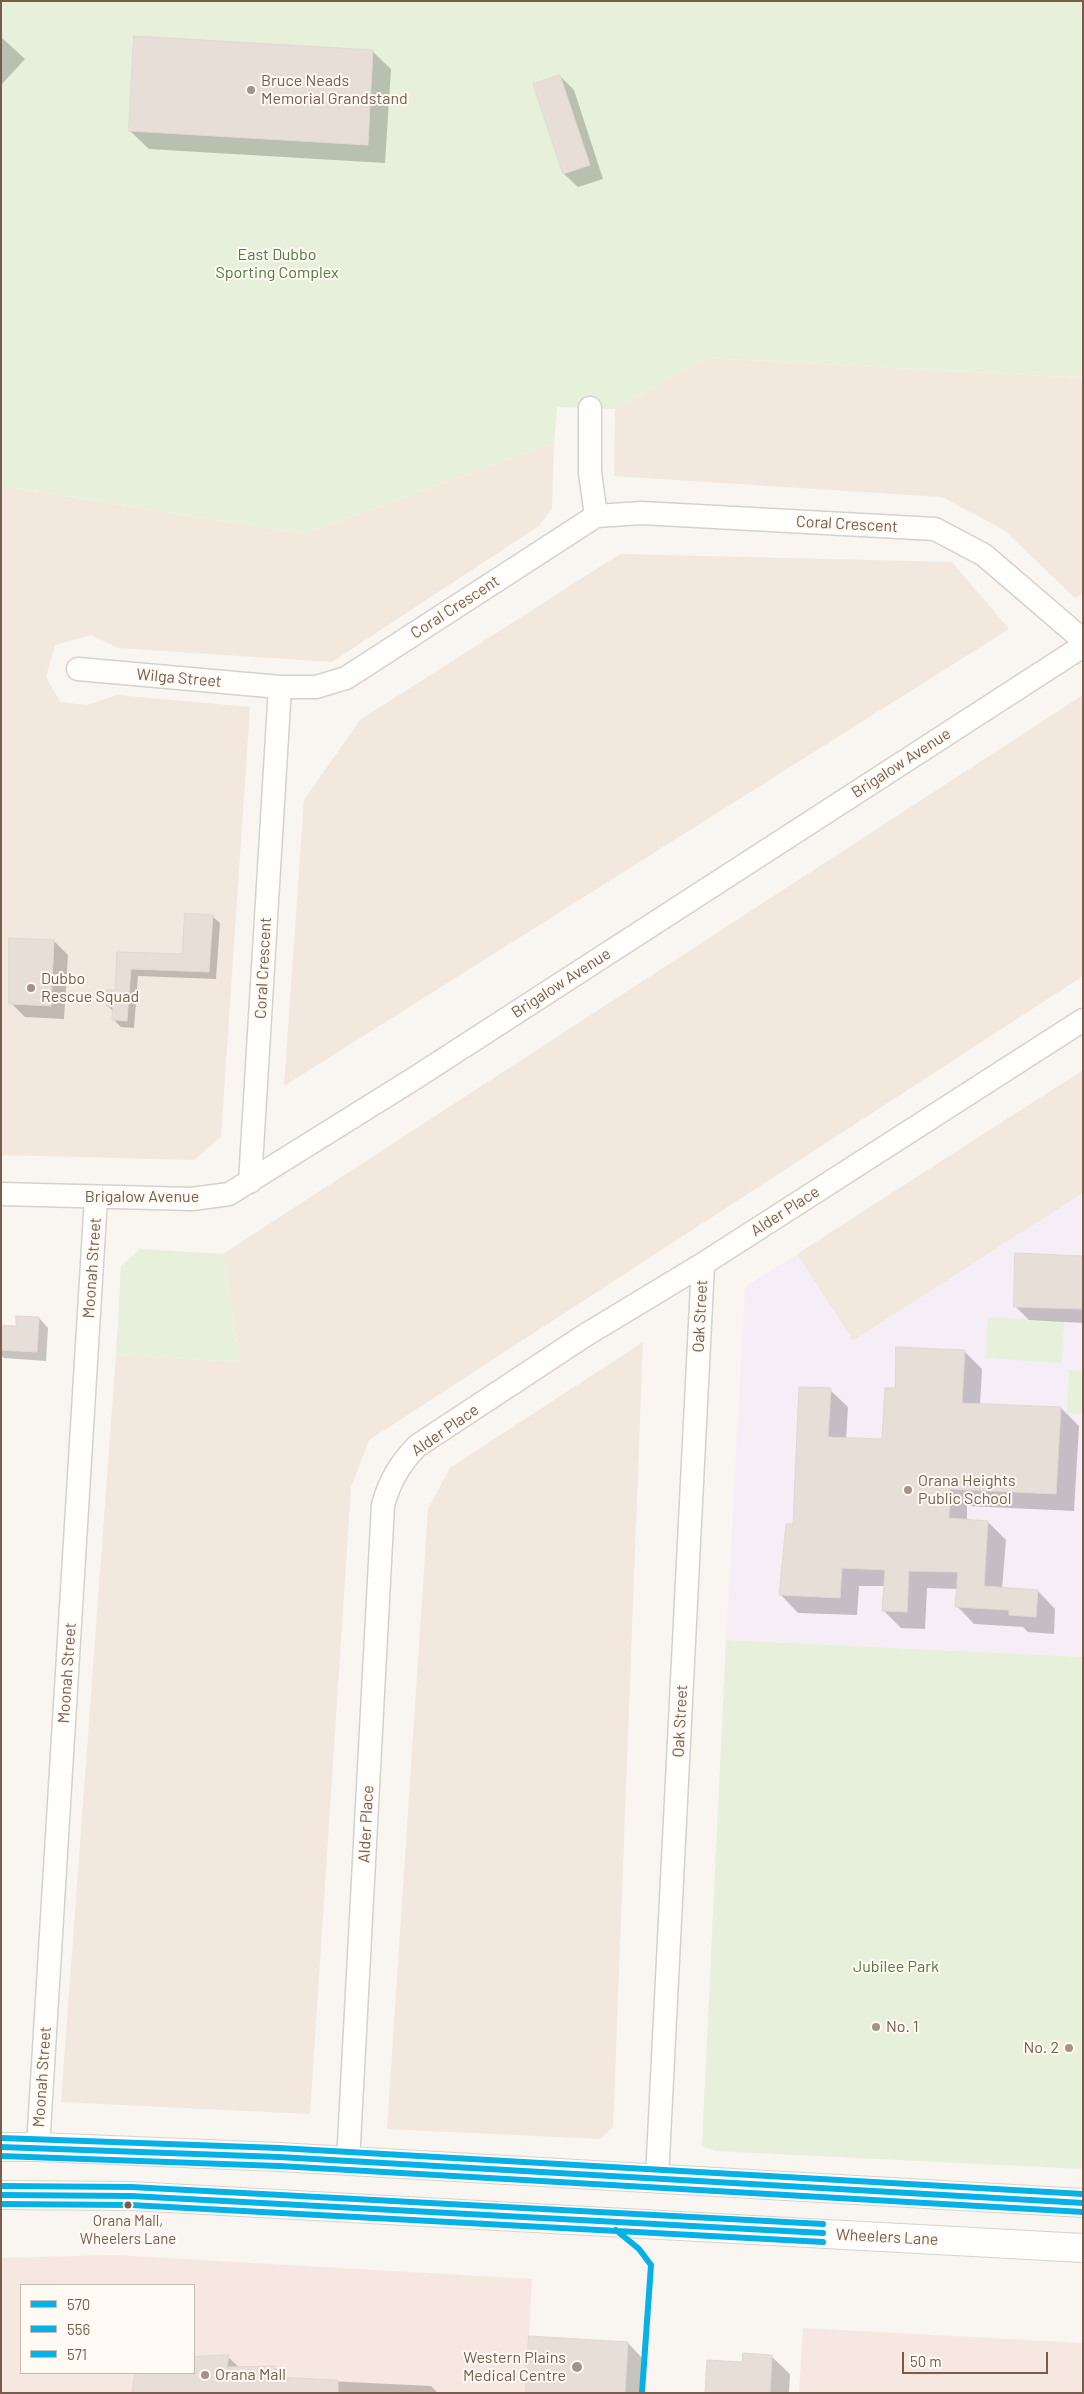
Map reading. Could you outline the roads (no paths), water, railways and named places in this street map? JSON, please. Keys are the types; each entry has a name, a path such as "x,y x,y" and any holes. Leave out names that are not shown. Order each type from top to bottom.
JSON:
{"main road":[{"path":"1,2147 269,2156 1083,2203"},
{"name":"Wheelers Lane","path":"1,2195 131,2196 1083,2248"}],"street":[{"path":"590,408 590,472 596,516"},
{"name":"Coral Crescent","path":"250,1182 280,687 316,687 346,678 596,516 642,512 935,529 984,555 1083,640"},
{"name":"Brigalow Avenue","path":"1,1194 192,1200 229,1194 415,1078 1083,646"},
{"name":"Wilga Street","path":"78,669 280,687"},
{"name":"Alder Place","path":"348,2162 383,1505 390,1482 401,1463 417,1446 584,1336 703,1264 1083,1020"},
{"name":"Moonah Street","path":"38,2147 96,1198"},
{"name":"Oak Street","path":"656,2178 703,1264"}],"place":[{"name":"Bruce Neads Memorial Grandstand","path":"251,90"},
{"name":"Dubbo Rescue Squad","path":"31,988"},
{"name":"Orana Heights Public School","path":"908,1490"},
{"name":"No. 1","path":"876,2027"},
{"name":"No. 2","path":"1069,2048"},
{"name":"Orana Mall, Wheelers Lane","path":"128,2205"},
{"name":"Western Plains Medical Centre","path":"577,2367"},
{"name":"Orana Mall","path":"205,2375"}],"park label":[{"name":"East Dubbo Sporting Complex","path":"277,264"},
{"name":"Jubilee Park","path":"896,1967"}]}
